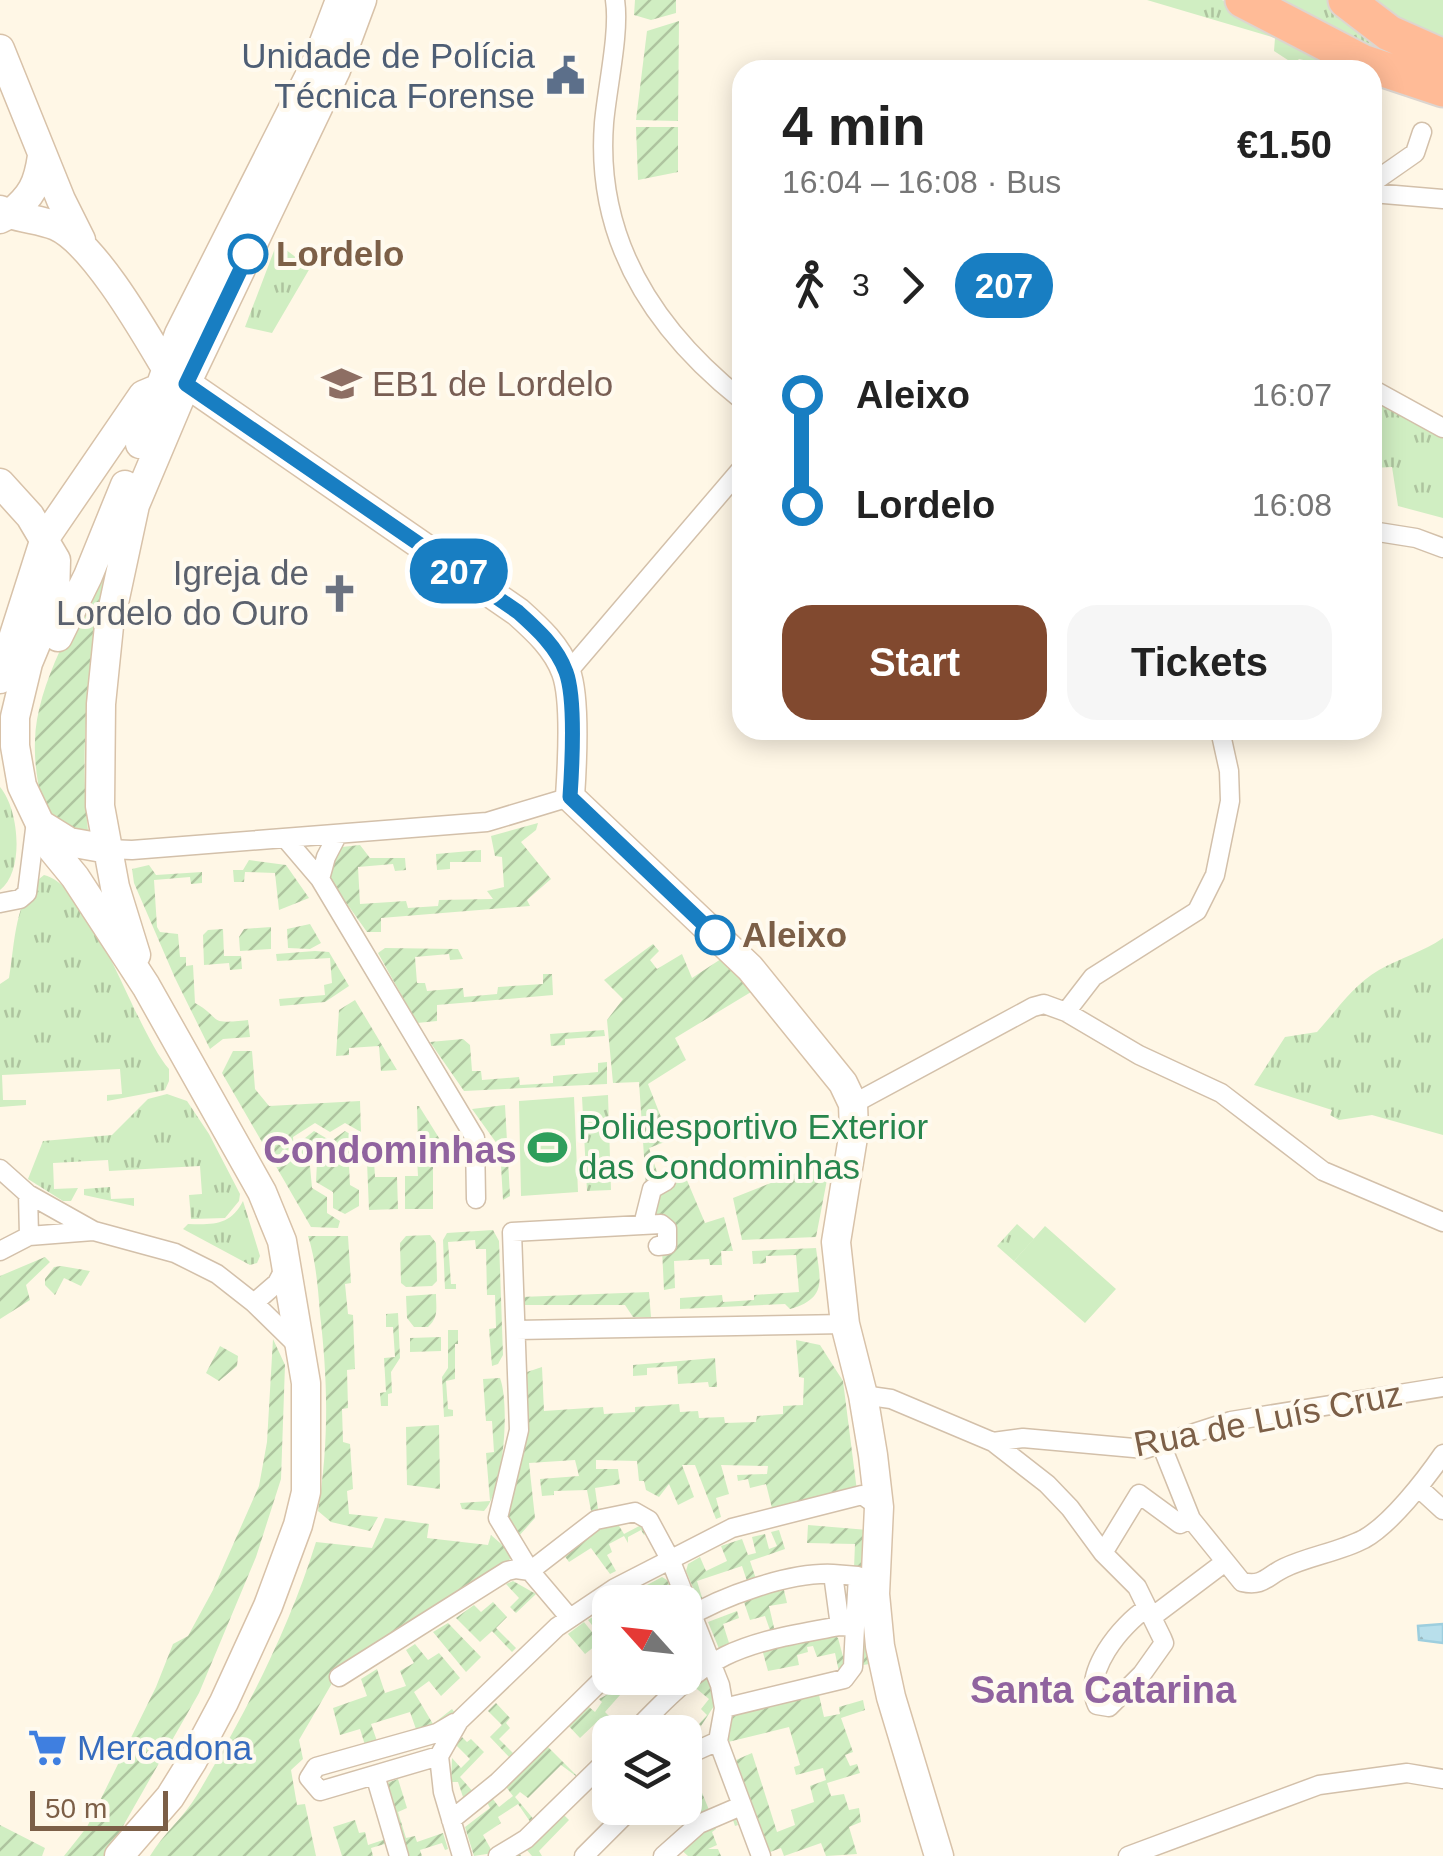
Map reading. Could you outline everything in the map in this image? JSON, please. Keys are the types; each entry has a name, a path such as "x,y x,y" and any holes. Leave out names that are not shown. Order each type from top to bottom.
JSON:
{"highway":[{"path":"1243,0 1358,60"},
{"path":"1346,0 1388,33 1443,58"},
{"path":"1382,69 1443,89"}],"main road":[{"path":"146,986 116,887 100,806 100,704 108,626 135,505 189,313 317,61 340,0"},
{"path":"9,702 43,666 88,576 171,380 336,70 362,0"},
{"path":"0,48 84,250"},
{"path":"3,214 29,198 38,184 42,156"},
{"path":"3,214 60,228 84,250 134,314 171,380 518,612 548,640 567,673 570,797 750,968 844,1083 853,1104 854,1131 836,1242 845,1324 863,1395 879,1508 875,1594 880,1646 890,1697 939,1856"},
{"path":"134,314 189,313"},
{"path":"120,1856 170,1798 249,1652 306,1492 307,1402 302,1350 282,1241 262,1192 146,986 11,778 15,746 9,702 45,538 143,395 171,380"},
{"path":"0,484 45,538"},
{"path":"36,820 69,842 108,848"}],"street":[{"path":"615,0 603,167 626,258 651,308 679,343 732,391"},
{"path":"1382,176 1415,153 1422,132"},
{"path":"1382,195 1443,199"},
{"path":"1382,394 1443,428"},
{"path":"567,673 732,480"},
{"path":"1382,533 1416,538 1443,548"},
{"path":"1066,1012 1093,977 1197,911 1215,876 1230,801 1222,740"},
{"path":"108,848 132,850 487,822 570,797"},
{"path":"0,903 27,893 36,820"},
{"path":"320,879 338,834"},
{"path":"285,838 320,879 476,1138 476,1199"},
{"path":"853,1104 1044,1004 1221,1093 1323,1171 1443,1222"},
{"path":"0,1169 28,1194 94,1231 174,1253 216,1274 254,1303 302,1350"},
{"path":"643,1225 652,1189 666,1181"},
{"path":"28,1194 30,1236"},
{"path":"570,1617 530,1571 498,1518 519,1430 512,1232 661,1224 667,1230 667,1245 658,1246"},
{"path":"0,1250 30,1236 94,1231"},
{"path":"254,1303 277,1284 287,1265"},
{"path":"516,1330 845,1324"},
{"name":"Rua de Luís Cruz","path":"863,1395 891,1399 993,1442 1022,1438 1145,1449 1230,1422 1443,1387"},
{"path":"993,1442 1047,1484 1102,1553 1137,1587 1149,1612 1164,1642 1142,1674 1109,1706 1094,1702 1099,1664 1132,1617 1149,1612 1225,1562"},
{"path":"1162,1444 1191,1519 1242,1582 1264,1582 1281,1569 1366,1538 1419,1488 1443,1454"},
{"path":"1419,1488 1443,1510"},
{"path":"1102,1553 1139,1494 1180,1524 1191,1519"},
{"path":"439,1756 320,1791 309,1778 316,1767 437,1733 459,1720 570,1617 732,1528 862,1495 879,1508"},
{"path":"338,1677 507,1571 530,1571 596,1520 634,1512 649,1520 679,1585"},
{"path":"702,1611 808,1573 858,1576 848,1626 853,1667 844,1679 724,1708"},
{"path":"651,1715 713,1663 734,1652 783,1637 848,1626"},
{"path":"702,1641 713,1663 724,1708 718,1741 761,1856"},
{"path":"451,1820 498,1782 592,1690"},
{"path":"459,1720 439,1756 439,1773 462,1856"},
{"path":"702,1748 718,1741"},
{"path":"1128,1856 1319,1785 1407,1773 1443,1778"},
{"path":"375,1774 399,1856"},
{"path":"498,1856 526,1838 592,1774"},
{"path":"663,1856 699,1824 741,1806"},
{"path":"584,1856 615,1825"}],"green space":[{"path":"635,0 676,0 676,13 651,20 634,15"},
{"path":"1147,0 1222,0 1329,60 1288,60 1274,51 1275,38"},
{"path":"1264,0 1331,0 1428,74"},
{"path":"1368,0 1443,0 1443,44 1401,25"},
{"path":"679,21 678,121 636,120 647,31"},
{"path":"636,127 678,127 678,172 638,180"},
{"path":"277,243 310,268 272,333 245,327"},
{"path":"1382,400 1443,434 1443,518 1398,506 1392,467 1382,468"},
{"path":"106,566 86,730 88,831 73,832 42,805 35,757 37,719 60,650"},
{"path":"0,787 12,810 16,855 8,881 0,890"},
{"path":"538,823 536,830 521,842 551,879 527,900 530,906 381,918 381,932 367,932 330,880 335,852 360,845 370,858 405,858 406,870 395,871 393,864 358,867 360,904 406,901 408,908 438,906 439,900 493,899 487,891 504,887 502,857 495,856 491,836"},
{"path":"481,850 481,862 450,862 450,869 437,870 436,854"},
{"path":"249,860 286,865 309,898 279,910 275,873 245,872 244,882 234,882 233,870 243,870"},
{"path":"149,865 156,875 202,872 202,883 191,884 190,877 154,880 157,927 160,932 178,934 180,957 186,957 186,966 193,965 195,1003 220,1021 248,1020 250,1037 223,1039 210,1049 134,883 132,869"},
{"path":"44,875 62,885 96,932 169,1069 165,1090 107,1101 107,1095 122,1094 120,1069 2,1075 3,1100 26,1100 26,1105 0,1107 0,984 9,978 21,908 34,884"},
{"path":"310,924 321,943 310,949 288,948 287,929"},
{"path":"271,927 271,949 240,951 239,937 244,929"},
{"path":"223,929 224,956 241,956 242,969 230,970 229,963 204,965 203,935 208,930"},
{"path":"1443,938 1443,1135 1372,1115 1339,1120 1330,1115 1332,1110 1254,1085 1285,1037 1317,1032 1370,976"},
{"path":"653,944 659,951 650,960 657,969 682,954 692,978 724,957 751,992 675,1038 686,1060 648,1084 670,1140 649,1148 660,1181 646,1186 639,1082 613,1083 607,1020 623,999 604,980"},
{"path":"385,948 458,949 463,959 450,960 449,954 415,957 417,983 425,983 427,991 463,988 464,997 497,994 498,987 543,984 543,974 552,974 553,995 437,1005 437,1021 417,1023 378,953"},
{"path":"329,952 349,986 325,1002 280,1006 279,999 325,995 324,985 332,983 330,958 277,961 276,954"},
{"path":"355,1000 397,1070 381,1071 379,1046 349,1048 349,1055 336,1056 339,1010"},
{"path":"604,1030 605,1036 565,1039 565,1045 551,1046 550,1034"},
{"path":"463,1039 470,1045 472,1071 481,1071 482,1080 519,1077 520,1085 553,1083 553,1076 598,1072 598,1063 607,1062 607,1084 464,1091 430,1042"},
{"path":"233,1051 252,1051 255,1089 269,1106 360,1101 361,1132 345,1123 330,1132 315,1123 293,1137 294,1156 310,1166 312,1188 327,1197 327,1213 340,1221 338,1228 311,1227 222,1073"},
{"path":"167,1094 187,1101 240,1194 225,1218 191,1219 189,1195 202,1194 200,1166 109,1171 108,1160 53,1163 54,1189 78,1188 71,1201 63,1201 28,1179 43,1141 112,1135 148,1099"},
{"path":"608,1095 611,1190 587,1191 582,1097"},
{"name":"Polidesportivo Exterior das Condominhas","path":"574,1097 578,1192 521,1196 519,1101"},
{"path":"505,1105 510,1196 503,1200 500,1148 472,1109"},
{"path":"419,1106 444,1146 418,1146"},
{"path":"314,1131 331,1141 345,1131 360,1140 360,1159 349,1166 350,1185 359,1190 359,1206 345,1214 333,1208 333,1192 316,1182 317,1162 301,1153 300,1142"},
{"path":"417,1158 433,1158 433,1209 405,1209 405,1176 418,1176"},
{"path":"831,1159 816,1237 742,1240 733,1198"},
{"path":"374,1161 375,1177 397,1177 398,1209 369,1210 367,1162"},
{"path":"686,1178 705,1223 724,1217 733,1251 721,1251 722,1265 710,1265 709,1259 674,1261 675,1288 664,1290 662,1249 669,1248 654,1220 654,1198"},
{"path":"110,1187 111,1199 134,1198 134,1206 84,1195 84,1189"},
{"path":"243,1201 260,1256 257,1263 250,1265 183,1229 188,1224 227,1219"},
{"path":"1017,1224 1034,1239 1014,1261 997,1246"},
{"path":"1045,1226 1116,1289 1085,1323 1014,1261"},
{"path":"493,1230 499,1241 503,1355 492,1366 489,1329 496,1328 495,1295 487,1295 486,1249 476,1249 475,1240 448,1242 451,1284 456,1284 456,1289 445,1289 443,1240 447,1233"},
{"path":"430,1235 436,1243 437,1281 432,1286 406,1287 401,1283 400,1243 406,1236"},
{"path":"308,1236 348,1236 351,1283 345,1284 348,1314 353,1315 355,1369 347,1370 348,1408 342,1409 343,1442 350,1444 353,1489 347,1491 349,1514 378,1517 370,1531 331,1522 318,1511 326,1436 326,1388 317,1284"},
{"path":"816,1248 819,1286 802,1305 790,1309 785,1304 680,1309 680,1298 722,1295 723,1302 799,1292 796,1255 766,1256 766,1263 753,1264 752,1251"},
{"path":"45,1257 50,1262 26,1285 30,1300 0,1319 0,1276"},
{"path":"54,1267 90,1271 81,1286 64,1278 55,1295 45,1285 45,1279"},
{"path":"649,1292 651,1317 633,1317 625,1305 522,1305 521,1297"},
{"path":"436,1294 432,1323 428,1327 414,1327 407,1318 406,1296"},
{"path":"398,1313 400,1358 391,1372 388,1406 381,1406 380,1393 386,1392 384,1358 395,1357 393,1327 386,1327 386,1314"},
{"path":"448,1330 458,1330 458,1344 455,1379 446,1381 448,1409 453,1410 453,1416 444,1417 442,1377 448,1368"},
{"path":"441,1337 441,1351 410,1352 410,1338"},
{"path":"273,1339 285,1365 281,1479 256,1557 199,1693 106,1856 64,1856 87,1827 173,1644 188,1636 213,1590 259,1486 267,1442"},
{"path":"796,1340 820,1345 843,1381 857,1491 772,1508 766,1484 750,1488 748,1479 738,1481 737,1475 767,1474 768,1466 721,1465 729,1494 716,1498 721,1517 716,1519 695,1465 682,1465 694,1497 678,1505 669,1484 659,1497 646,1490 644,1481 639,1481 637,1461 596,1460 596,1469 618,1469 620,1484 595,1488 598,1509 614,1507 592,1516 587,1490 554,1491 554,1495 542,1496 540,1479 579,1476 575,1460 529,1463 535,1518 518,1537 506,1518 520,1378 527,1372 542,1367 544,1411 603,1407 604,1414 679,1404 680,1412 698,1411 699,1418 724,1417 725,1423 756,1422 757,1416 783,1414 783,1406 803,1405 804,1378 799,1377"},
{"path":"220,1346 238,1356 237,1366 219,1381 206,1373"},
{"path":"715,1358 717,1387 709,1387 708,1382 678,1384 677,1366 647,1368 647,1375 633,1376 633,1365"},
{"path":"500,1378 505,1426 496,1485 491,1501 484,1511 462,1509 460,1503 490,1501 486,1453 494,1452 492,1421 486,1421 483,1379"},
{"path":"439,1425 440,1489 407,1485 406,1427"},
{"path":"385,1518 429,1524 427,1538 488,1545 491,1535 515,1556 338,1673 299,1740 303,1759 291,1770 297,1805 305,1804 316,1856 150,1856 197,1795 248,1703 279,1640 316,1542 372,1548"},
{"path":"616,1521 624,1534 645,1523 649,1532 644,1535 641,1530 628,1537 628,1543 624,1536 609,1544 612,1552 607,1555 616,1571 610,1574 591,1548 569,1562 561,1551 594,1526"},
{"path":"808,1525 868,1530 876,1663 863,1665 862,1570 854,1568 855,1544 807,1543"},
{"path":"779,1530 785,1549 750,1561 757,1582 748,1584 742,1566 692,1585 686,1571 688,1564 700,1557 706,1571 727,1561 721,1546 742,1539 748,1555 756,1553 752,1537 765,1534 769,1549 777,1546 771,1532"},
{"path":"662,1577 669,1585 647,1585"},
{"path":"513,1581 536,1594 516,1613 510,1607 519,1598 506,1584"},
{"path":"783,1586 787,1603 769,1606 775,1632 771,1633 765,1616 750,1620 743,1599"},
{"path":"493,1602 507,1617 496,1628 516,1648 512,1652 492,1631 480,1642 456,1618 474,1605 481,1612"},
{"path":"737,1611 739,1618 723,1624 730,1646 720,1651 708,1622"},
{"path":"584,1622 592,1632 592,1648 585,1654 568,1634"},
{"path":"448,1623 481,1657 466,1672 433,1632"},
{"path":"832,1634 838,1638 845,1664 839,1672 835,1653 817,1657 813,1646 797,1655 799,1665 768,1671 762,1649"},
{"path":"415,1644 428,1660 439,1653 460,1678 441,1696 429,1681 414,1692 433,1724 452,1709 455,1713 444,1724 417,1732 410,1712 371,1724 377,1741 365,1745 360,1729 340,1735 333,1708 367,1696 361,1679 377,1669 385,1693 406,1686 400,1671 414,1663 406,1650"},
{"path":"708,1675 714,1706 702,1724 707,1715 701,1709 709,1699 702,1693 702,1679"},
{"path":"620,1695 605,1712 608,1715 592,1715 592,1727 580,1738 564,1721 583,1702 595,1712 602,1702 599,1699"},
{"path":"819,1695 824,1717 840,1714 839,1707 863,1700 865,1710 841,1718 853,1752 845,1755 850,1766 857,1764 860,1773 827,1783 831,1796 844,1794 849,1810 859,1808 861,1822 849,1827 857,1854 826,1856 821,1843 784,1856 781,1848 770,1852 736,1760 752,1753 777,1832 795,1825 791,1810 814,1802 810,1786 826,1780 823,1768 796,1775 794,1767 800,1765 789,1727 728,1742 733,1714"},
{"path":"496,1703 510,1718 506,1723 510,1728 499,1739 514,1754 510,1758 490,1737 502,1725 488,1711"},
{"path":"462,1737 467,1742 471,1739 484,1752 460,1777 475,1794 465,1803 458,1782 451,1782 452,1758 461,1768 470,1759 456,1745"},
{"path":"543,1742 580,1779 561,1765 528,1798 520,1792 515,1797 536,1822 525,1831 531,1823 518,1804 498,1817 501,1823 483,1835 493,1853 474,1856 465,1827 490,1808 485,1798 489,1794 499,1807 513,1796 503,1783"},
{"path":"398,1779 407,1808 398,1812 406,1838 415,1836 417,1842 443,1833 448,1849 442,1843 420,1850 422,1856 405,1856 384,1784"},
{"path":"702,1793 709,1810 702,1814"},
{"path":"734,1814 738,1825 732,1817 715,1824 712,1832 717,1845 708,1849 718,1849 721,1856 688,1856 679,1848 695,1833"},
{"path":"564,1815 569,1820 539,1851 542,1856 532,1856 526,1849 519,1853 521,1856 506,1856 555,1817 558,1820"},
{"path":"355,1820 359,1833 365,1832 368,1845 389,1838 388,1843 371,1848 373,1856 342,1856 333,1827"},
{"path":"0,1825 45,1848 42,1856 0,1856"}],"water":[{"path":"1443,1624 1443,1643 1419,1640 1418,1626"}],"bus line":[{"name":"207","path":"248,254 186,384 518,612 548,640 567,673 570,693 570,797 715,935"}],"place":[{"name":"Unidade de Polícia Técnica Forense","path":"565,76"},
{"name":"Lordelo","path":"248,254"},
{"name":"EB1 de Lordelo","path":"342,384"},
{"name":"Igreja de Lordelo do Ouro","path":"339,593"},
{"name":"Aleixo","path":"715,935"},
{"name":"Polidesportivo Exterior das Condominhas","path":"548,1147"},
{"name":"Mercadona","path":"47,1748"}],"district":[{"name":"Condominhas","path":"390,1150"},
{"name":"Santa Catarina","path":"1103,1690"}]}
